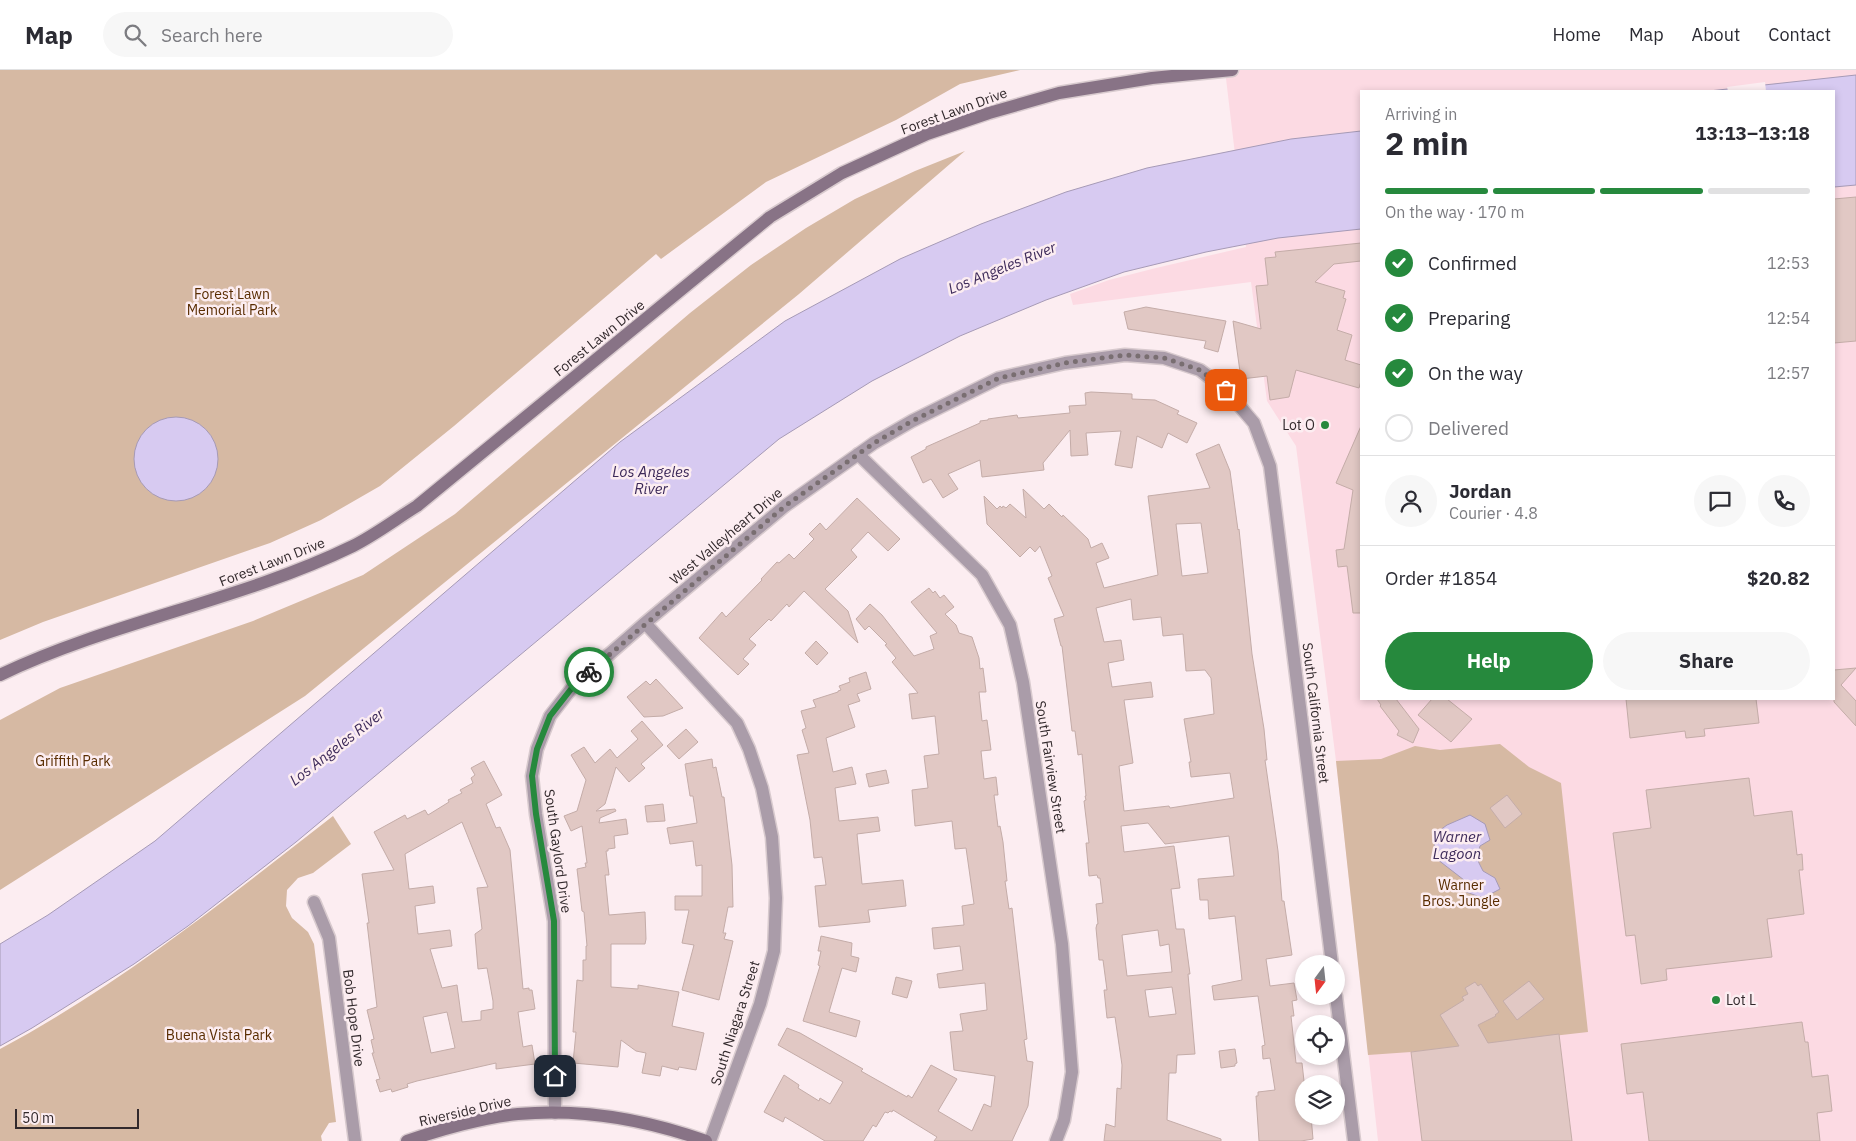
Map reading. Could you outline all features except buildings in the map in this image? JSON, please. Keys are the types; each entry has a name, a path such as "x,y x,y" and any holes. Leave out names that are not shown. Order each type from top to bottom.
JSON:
{"street":[{"name":"Forest Lawn Drive","path":"0,675 28,662 95,637 276,578 354,546 417,506 770,217 842,173 928,134 989,112 1058,93 1152,78 1232,70"},
{"name":"West Valleyheart Drive","path":"550,716 575,684 785,506 858,454 912,421 999,378 1065,363 1125,355 1164,358 1200,370 1226,390 1254,423 1270,466"},
{"name":"South Fairview Street","path":"858,454 982,575 1010,625 1023,682 1062,944 1072,1072 1064,1120 1056,1141"},
{"name":"South California Street","path":"1270,466 1331,955"},
{"name":"South Niagara Street","path":"645,623 737,723 749,749 762,788 772,837 776,898 774,950 760,1004 708,1141"},
{"name":"South Gaylord Drive","path":"550,716 537,749 532,776 536,814 554,921 555,1113"},
{"name":"Bob Hope Drive","path":"314,902 329,938 355,1141"},
{"path":"1337,1005 1354,1141"},
{"name":"Riverside Drive","path":"406,1141 476,1122 518,1114 555,1113 618,1118 662,1126 708,1141"}],"shaded area":[{"path":"1225,70 1856,70 1856,1141 1378,1141 1336,761 1296,446 1267,401 1251,282 1073,305 1070,294 1109,280 1246,247"}],"green space":[{"name":"Forest Lawn Memorial Park","path":"0,70 1020,70 960,84 896,120 766,182 661,259 656,254 454,426 380,486 321,520 270,543 43,622 0,640"},
{"name":"Griffith Park","path":"965,151 799,294 305,696 0,890 0,720 60,688 253,621 363,575 455,514 690,313 751,265 806,228 855,199 915,171"},
{"name":"Warner Bros. Jungle","path":"1500,744 1529,767 1561,783 1588,1032 1368,1055 1336,761 1381,759 1415,746 1440,750"},
{"name":"Buena Vista Park","path":"333,816 351,844 313,873 298,878 287,890 286,906 292,918 308,932 314,944 336,1122 329,1123 321,1136 322,1141 0,1141 0,1049 88,997 130,969 171,940"}],"water":[{"path":"1856,75 1856,185 1835,187 1835,90 1718,90"},
{"name":"Los Angeles River","path":"1360,131 1360,229 1278,238 1206,252 1124,272 1046,300 960,336 872,381 779,439 296,842 188,926 134,964 0,1046 0,944 48,915 155,841 620,442 785,321 900,259 981,224 1066,192 1147,168 1291,139"},
{"path":"176,417 199,424 211,436 218,459 211,482 199,494 176,501 153,494 141,482 134,459 141,436 153,424"},
{"name":"Warner Lagoon","path":"1470,815 1485,824 1490,840 1480,846 1477,857 1483,871 1495,878 1500,889 1483,898 1466,892 1464,880 1433,856 1436,833 1447,825"}],"pier":[{"path":"1765,82 1766,90 1728,90 1727,87"}],"way so far":[{"path":"589,672 785,506 874,443 912,421 999,378 1065,363 1125,355 1164,358 1200,370 1226,390"}],"place":[{"name":"Lot O","path":"1325,425"},
{"name":"Lot L","path":"1716,1000"}],"route":[{"path":"555,1076 554,921 536,814 532,776 537,749 550,716 575,684 589,672"}]}
